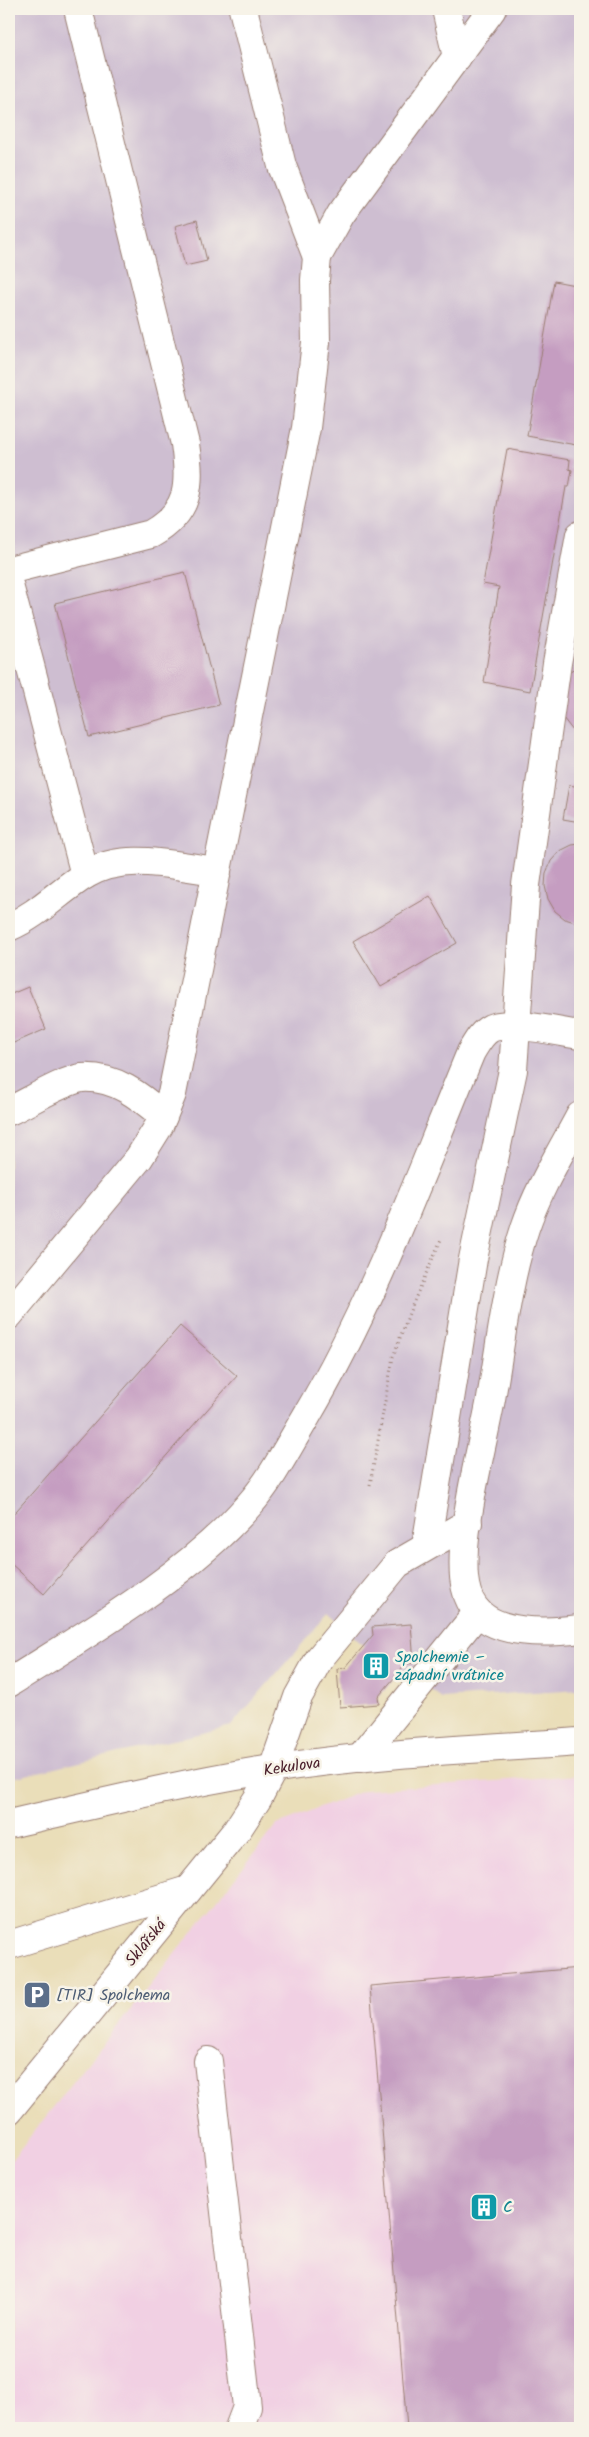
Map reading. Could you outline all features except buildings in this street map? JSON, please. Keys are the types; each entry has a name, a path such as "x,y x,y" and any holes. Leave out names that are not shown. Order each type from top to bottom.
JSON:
{"street":[{"path":"9,570 151,534 164,527 176,515 185,500 188,483 184,444 78,9"},
{"path":"243,9 282,166 317,257"},
{"path":"446,9 457,56"},
{"path":"9,1315 139,1158 163,1116 172,1094 306,428 316,342 315,280 317,257 341,214 492,9"},
{"path":"426,1546 474,1259 513,1070 514,1026 528,876 557,663 580,535"},
{"path":"9,585 85,875"},
{"path":"9,928 48,905 85,875 107,865 133,861 217,871"},
{"path":"9,1683 112,1618 156,1586 224,1532 250,1504 277,1467 349,1340 471,1052 480,1038 489,1029 497,1026 514,1026 580,1036"},
{"path":"9,1111 82,1078 120,1084 145,1100 163,1116"},
{"path":"580,1116 543,1188 518,1249 468,1523 464,1572 466,1590 472,1605 478,1612 502,1626 538,1632 580,1630"},
{"name":"Sklářská","path":"9,2110 237,1830 258,1798 273,1769 298,1697 319,1659 398,1564 468,1523"},
{"path":"360,1758 478,1612"},
{"name":"Kekulova","path":"9,1824 180,1785 273,1769 360,1758 580,1742"},
{"path":"9,1945 188,1890"},
{"path":"208,2061 247,2408 239,2428"}],"path":[{"path":"370,1485 393,1357 411,1308 445,1230"}],"shaded area":[{"path":"9,9 580,9 580,1689 442,1698 402,1670 378,1697 379,1704 340,1707 337,1669 345,1668 364,1646 329,1613 231,1726 9,1779"},
{"path":"580,1775 580,2428 9,2428 9,2163 277,1825 365,1790"}],"place":[{"name":"Spolchemie – západní vrátnice","path":"376,1666"},
{"name":"[TIR] Spolchema","path":"37,1995"},
{"name":"C","path":"484,2207"}]}
